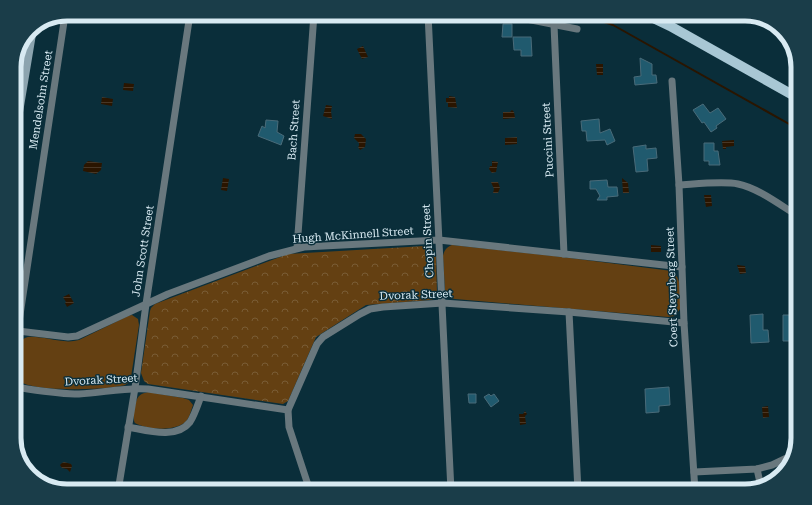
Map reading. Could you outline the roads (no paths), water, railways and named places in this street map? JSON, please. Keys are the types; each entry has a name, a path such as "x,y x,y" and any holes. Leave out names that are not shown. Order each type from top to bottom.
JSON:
{"main road":[{"path":"660,21 791,94"},
{"path":"21,100 31,40"}],"street":[{"name":"Mendelsohn Street","path":"21,311 64,21"},
{"name":"John Scott Street","path":"119,484 135,388 146,304 189,21"},
{"name":"Bach Street","path":"297,248 313,21"},
{"name":"Chopin Street","path":"428,21 451,484"},
{"path":"535,21 577,29"},
{"name":"Puccini Street","path":"554,25 564,254"},
{"name":"Coert Steynberg Street","path":"672,81 679,185 684,323 695,484"},
{"path":"679,185 731,183 741,185 755,190 791,212"},
{"name":"Hugh McKinnell Street","path":"21,331 68,337 73,336 168,294 269,256 297,248 439,240 682,267"},
{"name":"Dvorak Street","path":"21,388 72,394 135,388 148,389 288,410 315,348 323,337 370,309 443,303 569,312 684,323"},
{"path":"569,312 578,484"},
{"path":"128,427 165,432 183,428 192,418 202,396"},
{"path":"288,410 289,427 308,484"},
{"path":"694,472 757,469 772,465 786,458"},
{"path":"757,469 760,481"}],"waterway":[{"path":"601,21 613,25 791,125"}]}
